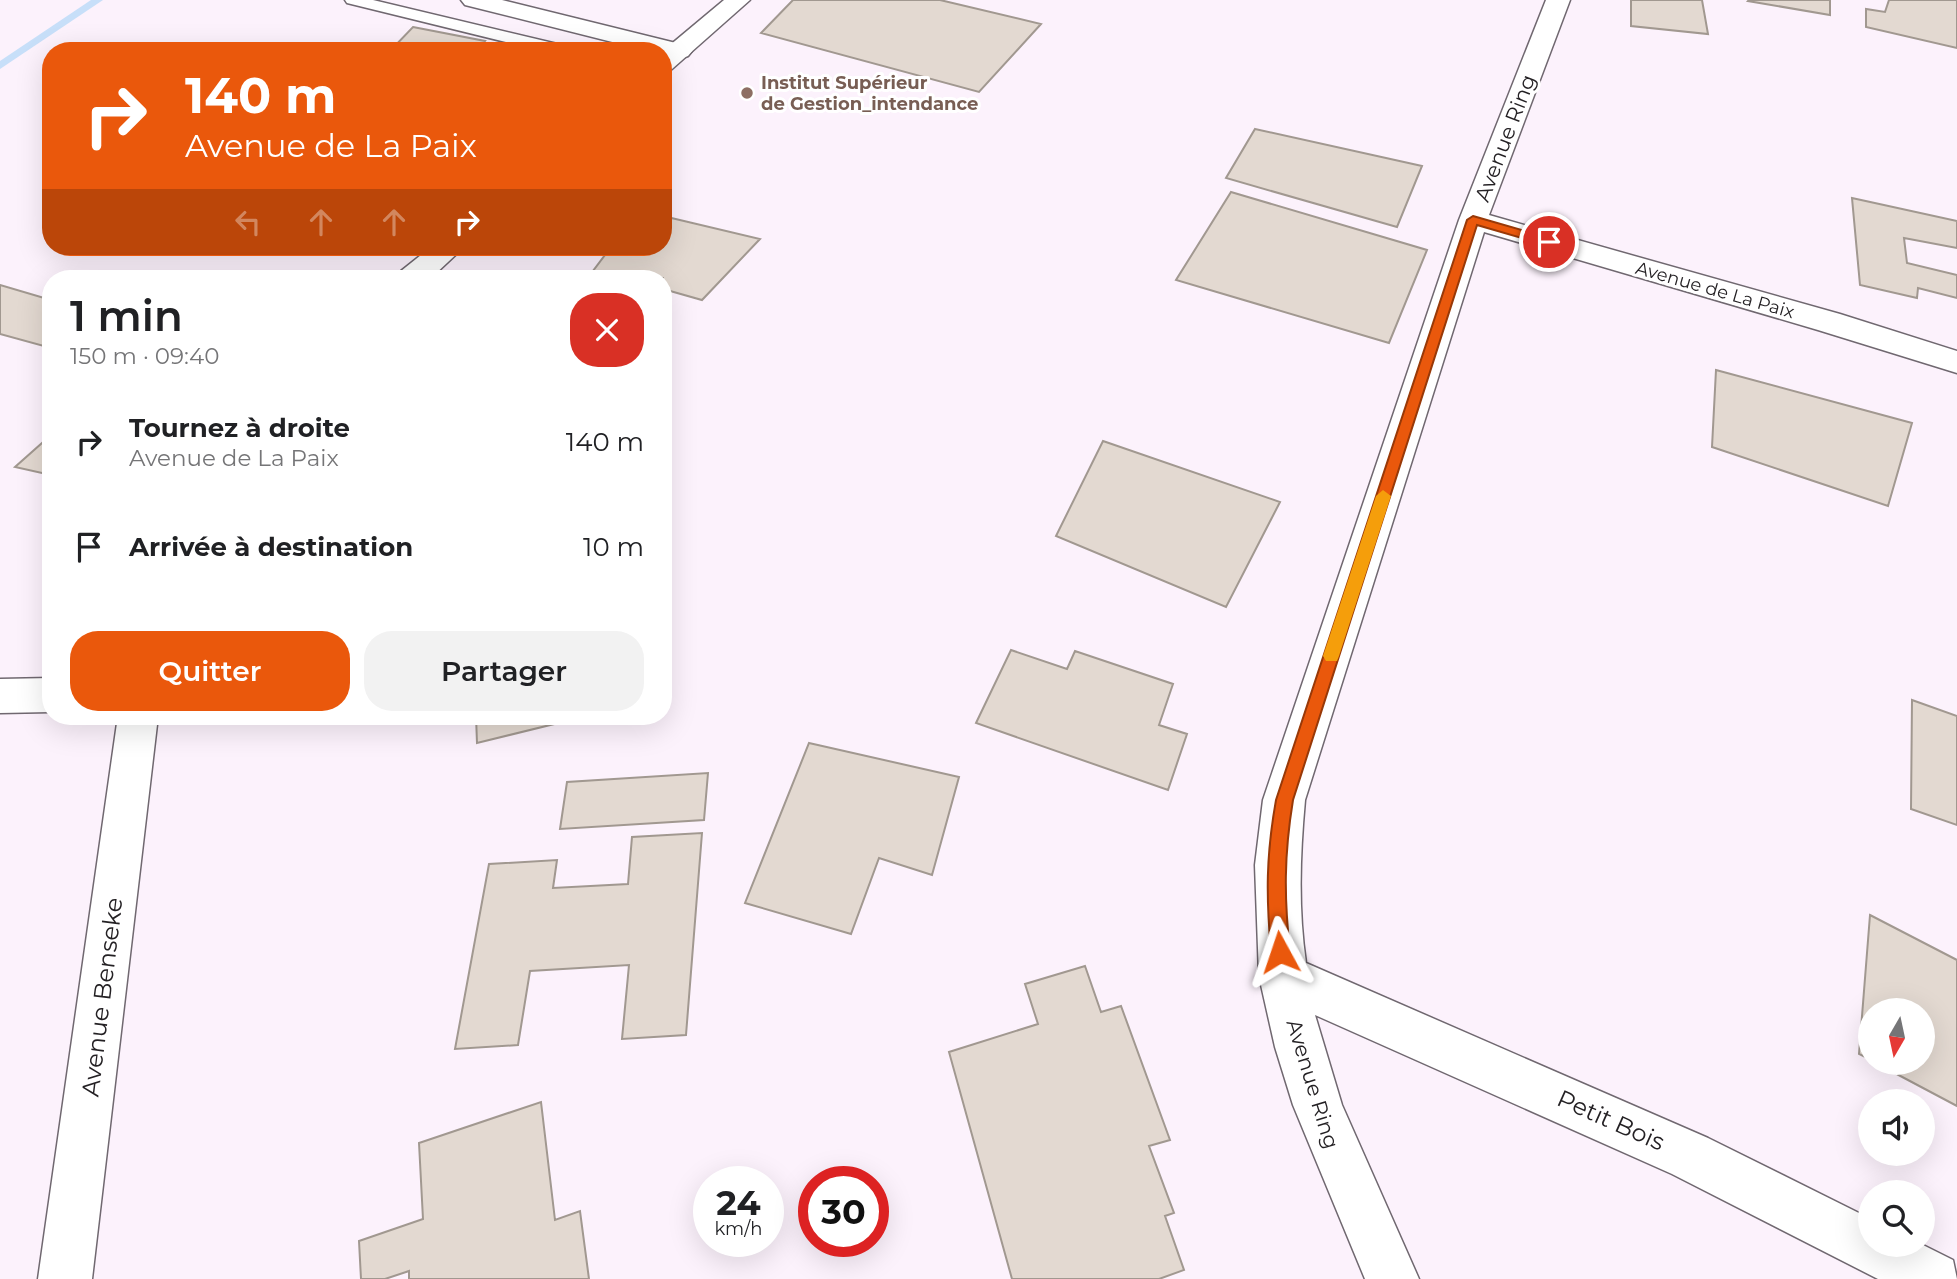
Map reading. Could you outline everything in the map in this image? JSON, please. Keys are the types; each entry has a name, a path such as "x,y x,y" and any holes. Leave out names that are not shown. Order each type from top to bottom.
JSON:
{"street":[{"path":"473,0 619,42"},
{"path":"672,56 738,0"},
{"name":"Avenue Ring","path":"1392,1279 1334,1153 1304,1069 1282,976 1276,903 1276,849 1284,800 1473,220 1558,0"},
{"name":"Avenue de La Paix","path":"1473,220 1829,322 1957,362"},
{"path":"422,270 438,256"},
{"path":"0,696 42,695"},
{"name":"Avenue Benseke","path":"65,1279 137,725"},
{"name":"Petit Bois","path":"1282,976 1690,1156 1934,1279"}],"lane":[{"path":"353,0 527,42"}],"building":[{"path":"793,0 940,0 1041,24 979,92 761,33"},
{"path":"1631,0 1702,0 1708,34 1631,26"},
{"path":"1749,0 1830,0 1830,15 1748,1"},
{"path":"1889,0 1957,0 1957,48 1866,27 1866,9 1885,12"},
{"path":"413,27 485,41 484,42 399,42"},
{"path":"1255,129 1422,166 1397,227 1226,178"},
{"path":"1231,192 1427,250 1389,343 1176,280"},
{"path":"1852,198 1957,221 1957,248 1904,238 1907,263 1957,275 1957,298 1918,288 1917,298 1860,285"},
{"path":"672,218 760,239 702,300 672,292 672,270 594,270 604,256 672,256"},
{"path":"0,285 42,297 42,346 0,334"},
{"path":"1716,370 1912,423 1888,506 1712,447"},
{"path":"1103,441 1280,502 1226,607 1056,536"},
{"path":"42,443 42,473 15,467"},
{"path":"1011,650 1067,669 1075,651 1173,684 1159,725 1187,734 1168,790 976,723"},
{"path":"1912,700 1957,716 1957,825 1911,809"},
{"path":"476,725 550,725 477,743"},
{"path":"809,743 959,777 932,875 879,858 851,934 745,903"},
{"path":"708,773 704,820 560,829 567,782"},
{"path":"702,833 686,1035 622,1039 629,965 530,971 518,1045 455,1049 489,864 557,860 553,888 628,884 632,837"},
{"path":"1870,915 1957,960 1957,1106 1935,1094 1935,1089 1925,1089 1899,1075 1936,1074 1936,998 1863,998"},
{"path":"1085,966 1101,1012 1121,1006 1170,1140 1149,1146 1174,1213 1165,1216 1184,1270 1159,1279 1012,1279 949,1052 1038,1024 1025,984"},
{"path":"541,1102 555,1220 580,1211 589,1279 409,1279 409,1271 385,1279 361,1279 359,1241 423,1219 419,1143"}],"waterway":[{"path":"0,66 98,0"}],"slow traffic":[{"path":"1331,656 1383,496"}],"place":[{"name":"Institut Supérieur de Gestion_intendance","path":"747,93"}],"route":[{"path":"1280,952 1276,849 1284,800 1473,220 1549,242"}]}
